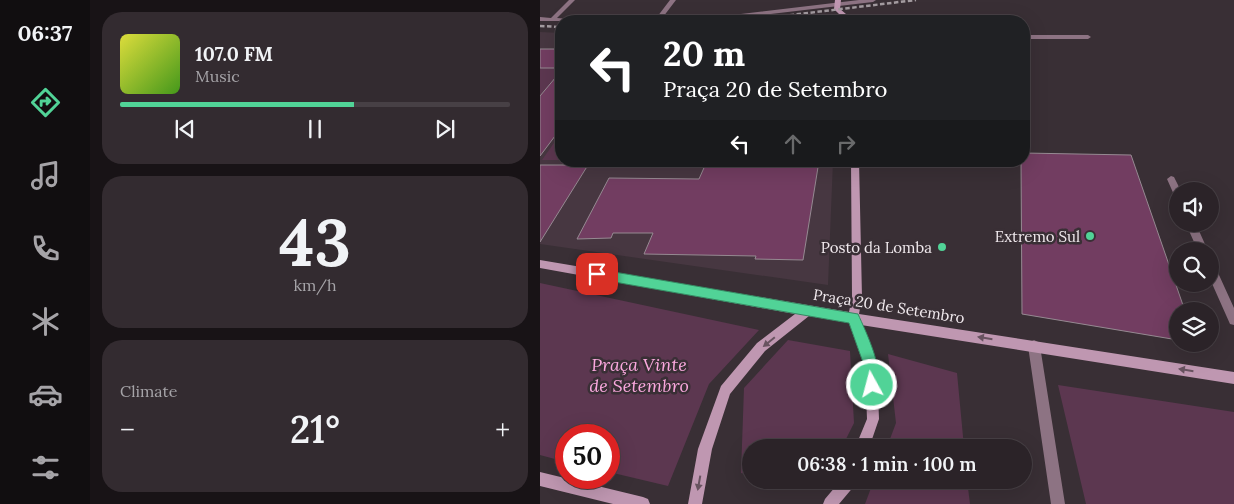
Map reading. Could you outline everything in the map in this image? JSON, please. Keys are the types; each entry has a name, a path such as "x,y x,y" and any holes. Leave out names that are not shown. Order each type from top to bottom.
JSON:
{"main road":[{"path":"838,2 837,10 842,15"},
{"path":"855,167 857,297 853,318 871,368 873,419 865,439"},
{"name":"Praça 20 de Setembro","path":"540,264 807,311 1234,378"},
{"path":"695,504 705,448 725,390 762,347 807,311"},
{"path":"540,480 643,504"},
{"path":"830,504 842,489"}],"street":[{"path":"557,15 572,0"},
{"path":"662,15 673,0"},
{"path":"743,15 838,2 873,0"},
{"path":"552,20 555,17"},
{"path":"540,19 555,20"},
{"path":"1030,37 1088,37"},
{"path":"1219,287 1234,320"},
{"path":"1034,346 1058,504"}],"shaded area":[{"path":"540,32 555,33 555,167 833,167 828,285 540,244"}],"green space":[{"path":"540,68 555,68 555,77 540,96"},
{"path":"555,142 555,160 542,160"},
{"name":"Praça Vinte de Setembro","path":"540,283 759,330 709,384 668,486 620,475 620,424 555,424 555,459 540,455"},
{"path":"788,340 850,351 854,423 846,439 742,439 744,388"},
{"path":"888,354 957,373 963,439 890,439 896,423"},
{"path":"1058,385 1234,412 1234,504 1086,504"},
{"path":"871,489 968,489 970,504 865,504"}],"building":[{"path":"540,49 555,49 555,68 540,68"},
{"path":"555,78 555,136 540,156 540,96"},
{"name":"Extremo Sul","path":"1030,153 1131,155 1169,265 1169,292 1178,292 1182,302 1169,302 1169,338 1022,314 1021,167 1030,167"},
{"path":"540,165 587,167 540,242"},
{"path":"704,167 818,167 803,260 755,259 756,256 644,254 653,233 613,233 611,238 577,239 609,178 699,179"}],"railway":[{"path":"791,15 916,0"},
{"path":"540,26 555,27"}],"place":[{"name":"Extremo Sul","path":"1090,236"},
{"name":"Posto da Lomba","path":"942,247"}],"route":[{"path":"597,274 853,318 871,368 872,385"}]}
